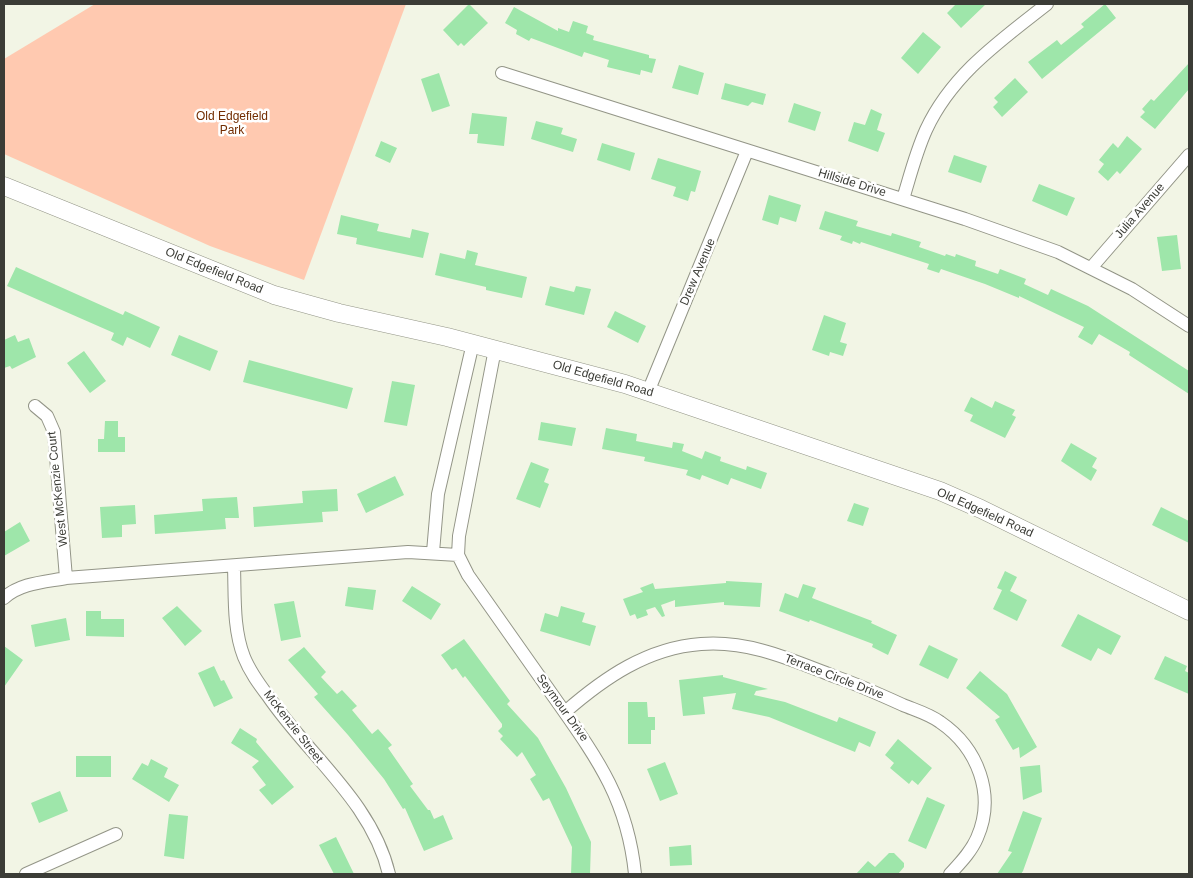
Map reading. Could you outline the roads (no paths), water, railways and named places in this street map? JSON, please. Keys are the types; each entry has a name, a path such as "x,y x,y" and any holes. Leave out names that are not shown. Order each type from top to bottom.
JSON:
{"street":[{"path":"903,199 926,130 954,85 983,54 1047,4"},
{"name":"Hillside Drive","path":"502,73 903,199 1048,249 1132,289 1189,326"},
{"name":"Drew Avenue","path":"648,392 747,151"},
{"name":"Julia Avenue","path":"1091,268 1189,155"},
{"name":"Old Edgefield Road","path":"4,186 274,295 306,305 495,349 648,392 940,491 981,509 1189,611"},
{"path":"433,552 438,494 473,344"},
{"path":"4,598 16,589 66,578 433,552 458,555 495,349"},
{"name":"West McKenzie Court","path":"35,406 47,416 54,432 66,578"},
{"name":"Seymour Drive","path":"458,555 468,575 590,747 611,783 628,830 636,874"},
{"name":"McKenzie Street","path":"234,567 237,629 250,671 280,714 364,814 380,844 389,874"},
{"name":"Terrace Circle Drive","path":"565,712 600,683 636,662 663,651 700,644 718,643 756,648 848,681 941,722 963,742 977,764 985,789 984,815 981,828 970,851 950,874"},
{"path":"26,874 116,834"}],"park label":[{"name":"Old Edgefield Park","path":"232,124"}]}
